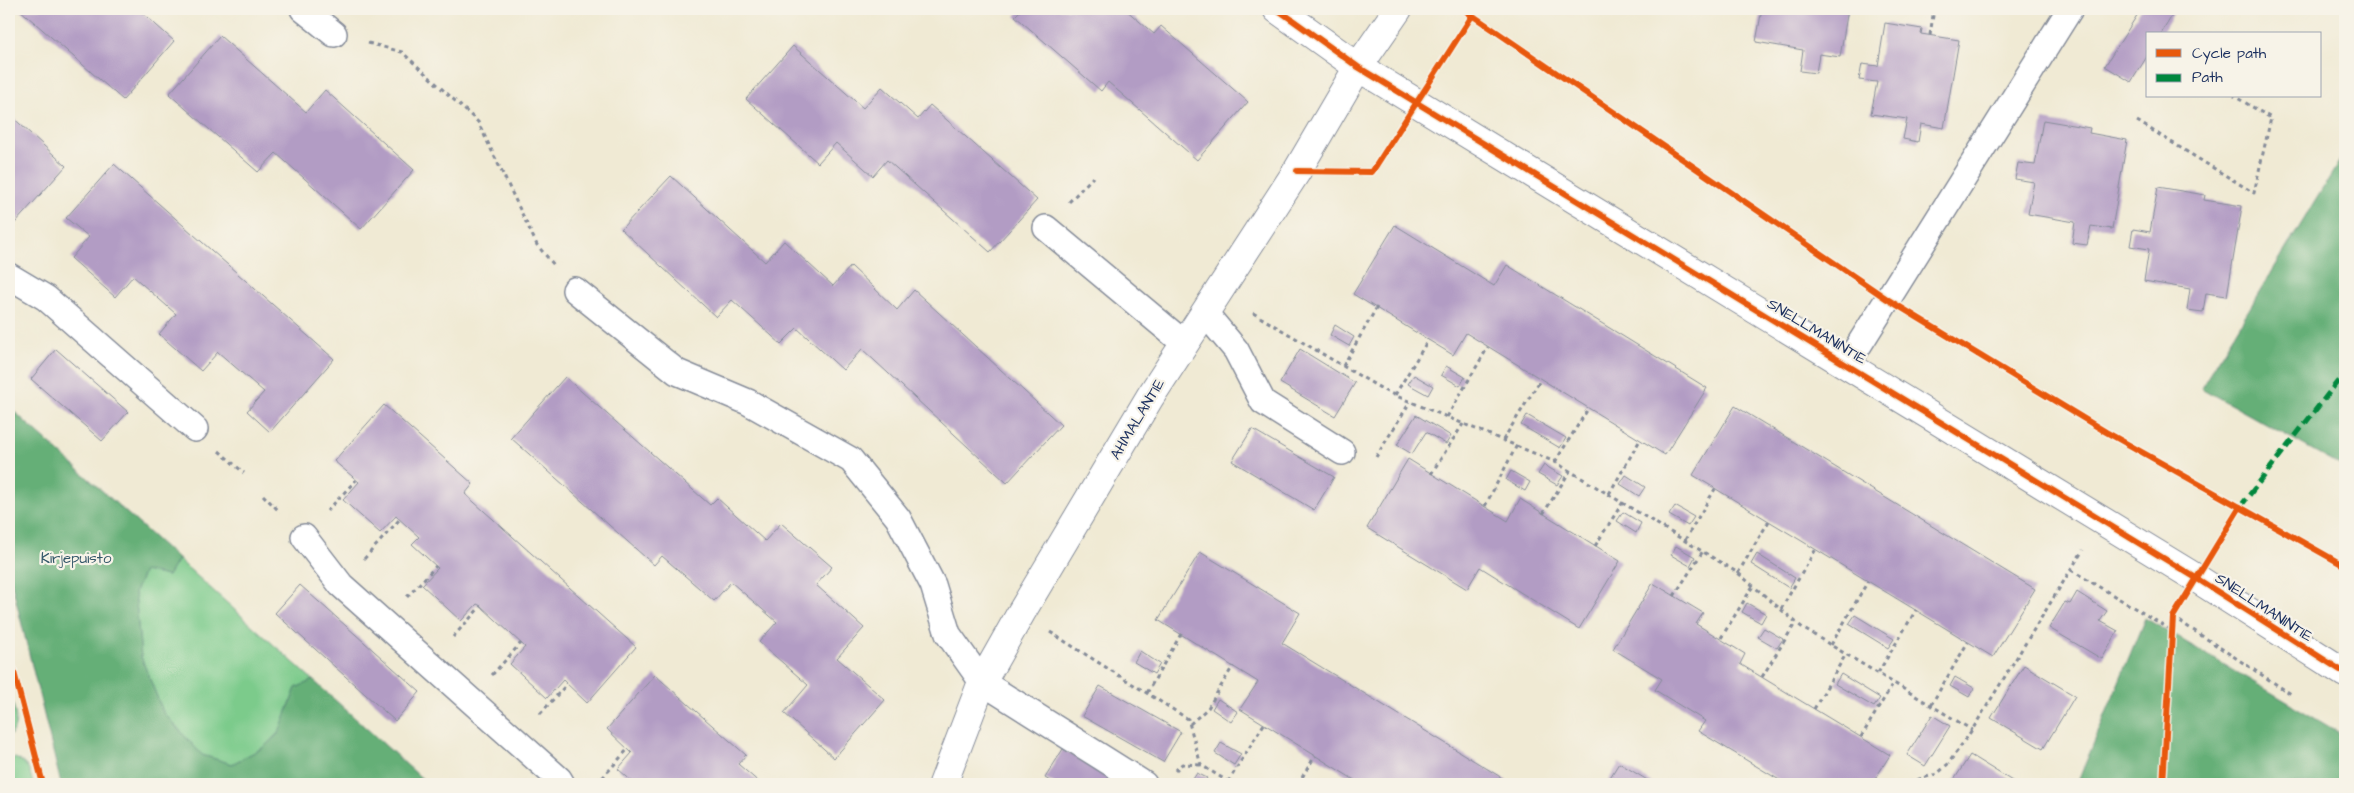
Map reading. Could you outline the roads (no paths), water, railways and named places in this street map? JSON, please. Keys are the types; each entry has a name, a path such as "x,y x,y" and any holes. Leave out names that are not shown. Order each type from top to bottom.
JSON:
{"street":[{"name":"SNELLMANINTIE","path":"1277,9 1358,67 2102,520 2345,673"},
{"name":"AHMALANTIE","path":"943,784 982,682 1021,613 1150,397 1297,171 1358,67 1398,9"}],"lane":[{"path":"303,9 334,34"},
{"path":"1847,364 2070,9"},
{"path":"1046,228 1184,344"},
{"path":"9,276 46,298 194,429"},
{"path":"575,290 677,372 748,402 851,460 898,518 933,585 948,634 982,682 1144,784"},
{"path":"1211,303 1263,402 1342,452"},
{"path":"304,537 340,586 559,779 562,784"}],"park label":[{"name":"Kirjepuisto","path":"76,558"}]}
